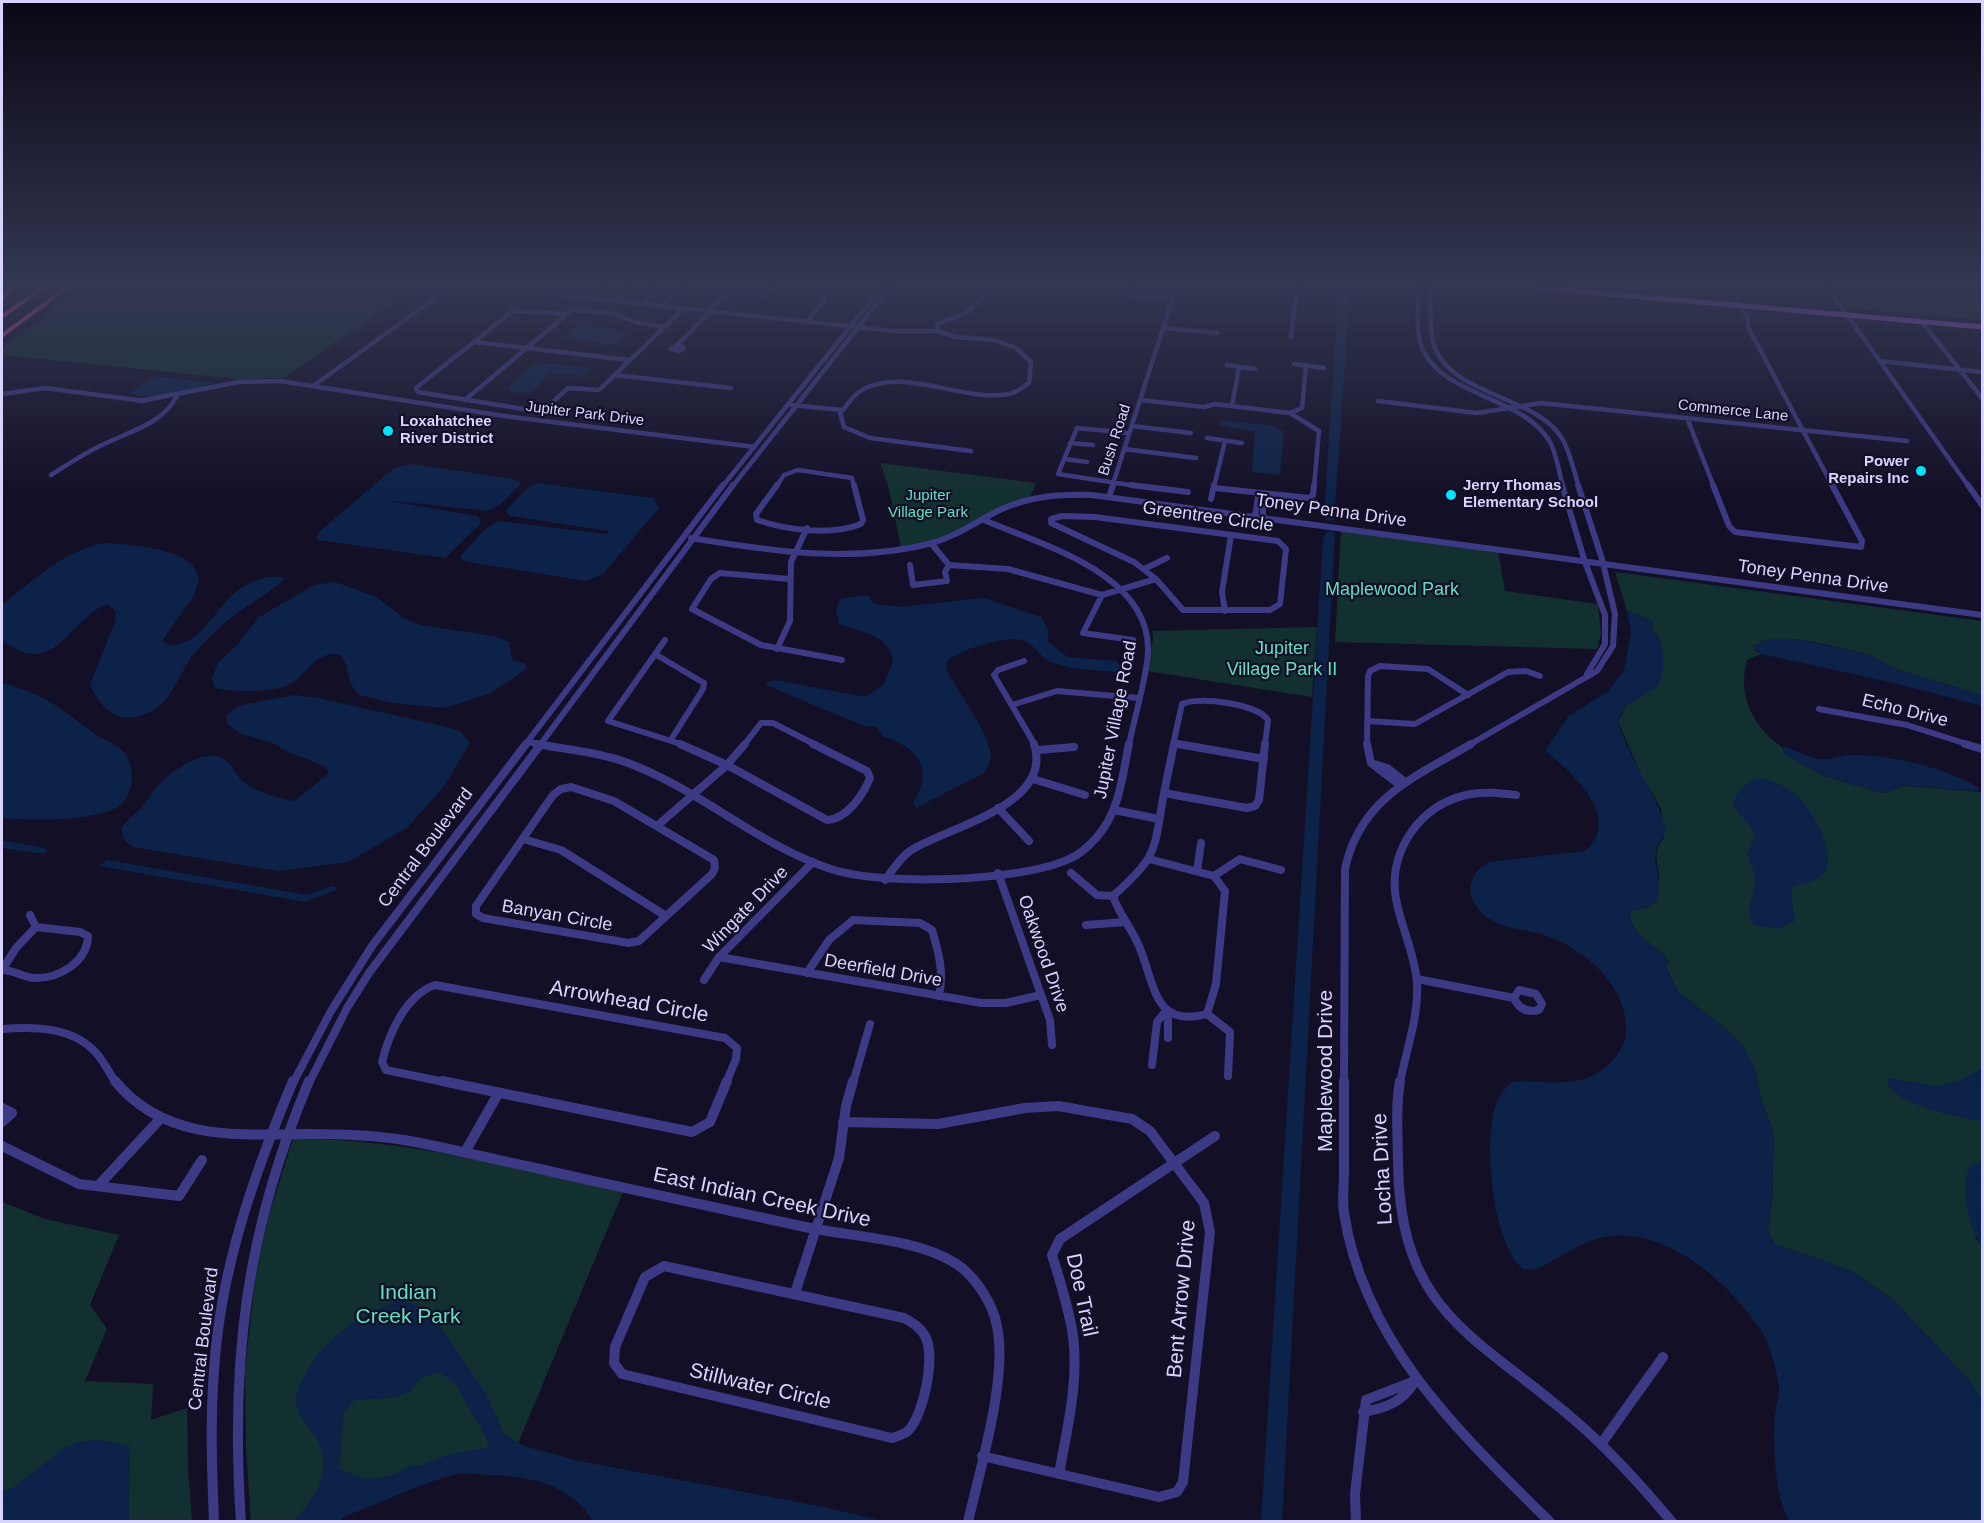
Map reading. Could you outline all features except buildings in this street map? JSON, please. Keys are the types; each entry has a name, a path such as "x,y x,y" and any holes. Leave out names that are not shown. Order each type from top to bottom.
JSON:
{"street":[{"path":"313,386 350,359"},
{"path":"452,359 416,388 418,392 542,412"},
{"path":"455,406 513,359"},
{"path":"621,359 629,360"},
{"name":"Central Boulevard","path":"214,1521 210,1474 210,1413 219,1322 227,1270 248,1192 268,1136 297,1070 351,976 684,537 827,359"},
{"path":"971,451 864,437 844,427 841,411 856,392 884,384 930,385 991,396 1015,393 1029,383 1032,364 1030,359"},
{"name":"Bush Road","path":"1108,497 1153,359"},
{"name":"Maplewood Drive","path":"1430,359 1449,376 1509,408 1537,426 1551,443 1585,562 1605,615 1605,644 1586,676"},
{"name":"Maplewood Drive","path":"1441,359 1454,371 1518,405 1551,426 1564,441 1603,564 1615,614 1613,646 1604,663 1586,676 1402,784 1374,807 1360,823 1352,840 1345,869 1343,1195 1349,1239 1366,1295 1380,1324 1415,1381 1447,1419 1550,1521"},
{"path":"1687,418 1729,526 1736,532 1852,548 1862,547 1863,541 1765,359"},
{"path":"1951,359 1981,396"},
{"path":"534,420 568,388 595,391 629,360"},
{"path":"1879,361 1983,372"},
{"path":"1879,361 1983,506"},
{"path":"1294,364 1324,368"},
{"path":"1227,365 1255,369"},
{"path":"1290,413 1302,408 1306,366"},
{"path":"1232,406 1239,367"},
{"path":"614,375 731,388"},
{"name":"Jupiter Park Drive","path":"2,394 45,388 140,401 177,397 250,383 313,386 455,406 534,420 756,449"},
{"path":"51,475 89,451 157,418 177,397"},
{"path":"1140,400 1204,407 1215,404 1290,413 1319,431 1313,495 1300,499 1215,488"},
{"name":"Commerce Lane","path":"1378,401 1477,412 1541,402 1907,441"},
{"path":"790,405 841,411"},
{"path":"1132,426 1191,433"},
{"path":"1129,433 1079,427 1075,430 1070,442 1060,476 1188,492"},
{"path":"1207,438 1242,443"},
{"path":"1211,499 1225,441"},
{"path":"1070,442 1094,445"},
{"name":"Central Boulevard","path":"241,1521 234,1437 241,1315 256,1231 286,1135 322,1054 368,975 694,539 756,449"},
{"path":"1124,449 1196,458"},
{"path":"1064,459 1088,462"},
{"path":"798,470 852,478 863,520 861,524 852,528 807,528 763,523 756,518 784,475 798,470"},
{"name":"Toney Penna Drive","path":"684,537 795,553 868,552 931,543 957,534 1012,505 1044,497 1070,495 1108,497 1983,615"},
{"path":"1255,516 1258,497 1263,495"},
{"path":"1263,495 1263,517"},
{"name":"Greentree Circle","path":"1062,516 1083,516 1278,541 1286,549 1279,606 1270,610 1183,610 1156,579 1144,569 1117,552 1050,520 1062,516"},
{"name":"Jupiter Village Road","path":"528,742 627,762 813,862 851,875 885,879 998,873 1049,867 1069,860 1097,837 1110,820 1114,810 1148,652 1147,631 1140,611 1124,590 1086,565 984,520"},
{"path":"777,649 790,621 789,579 795,553 807,528"},
{"path":"1226,610 1222,595 1232,535"},
{"path":"931,543 948,565 1008,569 1102,595 1156,579"},
{"path":"1144,569 1167,558"},
{"path":"910,565 914,585 947,581 945,572 948,565"},
{"path":"789,579 720,573 711,579 692,607 696,613 751,642 777,649 842,660"},
{"path":"1102,595 1100,605 1084,621 1083,633 1133,640"},
{"path":"657,826 726,766 746,745 758,725 768,722 867,771 870,777 868,785 841,818 832,822 726,766 672,738 608,721 665,640"},
{"path":"655,654 704,683 703,689 672,738"},
{"path":"885,879 910,850 998,808 1018,796 1034,779 1038,764 1038,750 994,675 998,670 1024,661"},
{"path":"1402,784 1371,763 1366,753 1370,670 1376,667 1428,669 1468,695"},
{"path":"1367,721 1411,725 1512,671 1540,675"},
{"path":"1012,705 1057,692 1138,698"},
{"path":"1071,873 1096,895 1113,896 1134,879 1149,859 1160,819 1164,793 1182,704 1187,700 1258,710 1265,715 1268,720 1259,800 1251,807 1164,793"},
{"name":"Echo Drive","path":"1819,709 1906,725 1983,749"},
{"path":"1174,743 1264,759"},
{"path":"1038,750 1074,747"},
{"path":"1034,779 1085,795"},
{"name":"Banyan Circle","path":"566,788 601,795 657,826 711,857 716,864 712,874 644,938 629,943 479,916 476,906 554,795 566,788"},
{"name":"Locha Drive","path":"1516,795 1482,792 1456,798 1418,823 1402,845 1394,871 1398,916 1417,979 1415,1019 1403,1065 1397,1106 1399,1210 1414,1262 1434,1298 1462,1332 1496,1362 1542,1394 1602,1444 1672,1521"},
{"path":"998,808 1029,841"},
{"path":"1114,810 1160,819"},
{"path":"523,839 561,850 666,916"},
{"path":"1197,871 1201,843"},
{"path":"1149,859 1214,876 1225,891 1216,984 1206,1014"},
{"path":"1214,876 1240,859 1281,870"},
{"name":"Wingate Drive","path":"704,980 719,957 813,862"},
{"name":"Oakwood Drive","path":"998,873 1052,1026 1052,1045"},
{"path":"1113,896 1140,946 1153,990 1167,1012 1168,1038"},
{"path":"30,915 36,927"},
{"path":"807,973 813,958 850,920 860,918 920,923 932,930 942,964 944,974 939,996"},
{"path":"1086,925 1126,922"},
{"path":"2,970 10,969 31,979 59,974 83,955 89,944 88,936 80,932 36,927"},
{"path":"2,970 16,948 36,927"},
{"name":"Deerfield Drive","path":"719,957 987,1004 1006,1003 1041,994"},
{"path":"1417,979 1514,998"},
{"name":"Arrowhead Circle","path":"435,985 725,1038 737,1048 736,1059 713,1116 705,1127 692,1132 498,1094 391,1072 383,1067 384,1054 418,992 435,985"},
{"path":"1167,1012 1184,1019 1206,1014 1230,1032 1228,1076"},
{"path":"1152,1065 1157,1022 1167,1012"},
{"path":"795,1293 839,1158 843,1122 852,1083 870,1024"},
{"name":"East Indian Creek Drive","path":"2,1029 24,1028 54,1031 83,1042 94,1051 131,1098 161,1118 212,1134 373,1136 465,1152 814,1229 934,1252 954,1262 976,1283 995,1318 1001,1351 999,1377 968,1521"},
{"path":"465,1152 498,1094"},
{"name":"Bent Arrow Drive","path":"843,1122 938,1124 1025,1108 1068,1107 1132,1119 1150,1131 1204,1203 1210,1225 1183,1482 1174,1495 1159,1497 982,1456"},
{"path":"2,1108 12,1113 2,1122"},
{"path":"98,1186 161,1118"},
{"name":"Doe Trail","path":"1059,1474 1073,1396 1075,1361 1071,1327 1052,1256 1053,1249 1060,1239 1215,1136"},
{"path":"2,1146 79,1184 179,1196 202,1160"},
{"name":"Stillwater Circle","path":"664,1266 795,1293 904,1318 923,1330 930,1345 930,1362 915,1417 907,1432 892,1438 622,1374 614,1363 615,1347 641,1284 650,1272 657,1268 664,1266"},
{"path":"1602,1444 1663,1357"},
{"path":"1356,1521 1355,1494 1363,1412 1383,1409 1408,1396 1415,1381"}],"green space":[{"path":"42,359 311,359 284,378 237,379"},
{"name":"Jupiter Village Park","path":"880,463 1036,483 1030,497 944,537 901,547 888,485"},
{"name":"Maplewood Park","path":"1341,529 1498,551 1505,591 1598,604 1601,634 1597,649 1335,642"},
{"path":"1615,572 1982,621 1982,695 1895,669 1870,655 1796,639 1759,644 1755,650 1761,654 1747,660 1744,687 1746,699 1756,721 1783,748 1784,754 1824,776 1885,793 1904,786 1982,792 1982,1165 1973,1163 1976,1239 1982,1246 1982,1402 1970,1381 1892,1299 1851,1271 1775,1244 1768,1232 1772,1201 1774,1134 1761,1099 1755,1069 1731,1033 1678,992 1665,965 1669,962 1643,938 1629,917 1633,910 1649,907 1656,893 1659,878 1656,855 1664,838 1661,808 1642,777 1618,721 1627,705 1655,688 1659,638 1651,628 1653,621 1627,611"},
{"name":"Jupiter Village Park II","path":"1317,627 1312,697 1147,671 1153,639 1152,631"},
{"name":"Indian Creek Park","path":"293,1139 376,1143 418,1149 500,1164 623,1192 516,1448 386,1488 334,1521 251,1522 246,1448 245,1369 256,1272 269,1215"},
{"path":"2,1202 45,1219 119,1235 90,1305 107,1329 85,1381 153,1384 151,1420 187,1408 192,1521 2,1521"}],"water":[{"path":"1334,359 1345,359 1334,521 1326,520 1324,515"},
{"path":"542,363 591,370 581,376 550,373 534,391 525,393 509,391 508,387 534,364"},
{"path":"161,377 216,383 161,395 130,393 151,379"},
{"path":"1221,420 1273,426 1284,432 1280,475 1252,472 1255,432 1220,425"},
{"path":"411,464 508,478 520,482 520,485 500,505 488,511 384,500 477,516 481,520 480,524 445,558 318,540 316,537 320,531 393,469"},
{"path":"536,483 654,498 659,508 603,574 586,581 462,561 461,556 483,531 498,521 607,534 608,531 510,516 506,511 524,491"},
{"path":"1327,531 1335,532 1282,1521 1261,1521 1323,538"},
{"path":"105,543 165,551 186,560 194,568 199,579 194,595 162,641 171,646 181,644 198,634 230,597 241,588 263,578 285,578 276,587 229,619 200,647 160,706 153,711 133,717 117,716 104,707 90,685 115,621 116,611 107,604 93,612 59,644 48,651 35,654 20,651 2,640 2,605 37,576 63,559 91,546"},
{"path":"335,582 377,597 403,618 420,625 494,636 509,642 512,660 526,664 526,669 491,693 445,708 392,703 359,695 350,683 346,664 340,655 332,654 319,659 296,680 283,687 253,691 215,688 212,678 218,663 238,644 259,617 314,585"},
{"path":"868,596 874,604 901,607 983,598 1041,617 1049,631 1047,641 1068,657 1116,661 1121,668 1115,672 1061,665 1046,659 1033,646 1017,639 983,644 952,658 946,663 947,671 984,733 990,751 989,765 984,773 916,808 913,802 923,779 919,760 913,753 894,740 882,736 877,727 864,726 766,685 767,682 776,680 865,697 883,685 893,662 886,645 865,632 839,624 836,610 840,599"},
{"path":"1627,611 1653,621 1651,628 1661,644 1663,672 1659,684 1628,705 1618,721 1628,749 1656,803 1667,831 1657,846 1655,858 1659,882 1657,901 1649,907 1633,910 1629,918 1638,933 1669,962 1665,965 1678,992 1731,1033 1744,1047 1755,1070 1761,1099 1774,1134 1772,1201 1768,1232 1775,1244 1851,1271 1892,1299 1970,1381 1982,1402 1982,1521 1790,1521 1781,1498 1776,1469 1774,1426 1779,1390 1775,1366 1761,1330 1732,1294 1694,1261 1650,1240 1627,1236 1595,1239 1534,1270 1523,1269 1512,1256 1504,1238 1497,1216 1493,1191 1490,1142 1492,1121 1499,1098 1512,1082 1566,1082 1591,1077 1603,1070 1623,1045 1626,1035 1625,1018 1614,988 1604,975 1579,952 1550,937 1491,920 1476,906 1470,887 1474,876 1489,862 1585,851 1596,838 1599,825 1597,811 1590,797 1569,771 1546,751 1568,717 1608,691 1624,671 1631,632"},
{"path":"1765,639 1797,639 1870,655 1895,669 1982,695 1982,706 1894,683 1761,654 1752,645 1759,644"},
{"path":"2,683 40,696 124,752 128,758 132,778 128,794 122,804 95,815 79,817 2,818"},
{"path":"295,695 318,698 447,727 461,732 470,743 445,785 407,828 348,862 279,871 133,847 124,840 121,828 144,805 158,785 189,762 206,756 222,758 249,786 268,795 295,801 329,773 324,766 288,752 273,743 241,734 227,724 227,714 241,705"},
{"path":"1784,747 1818,759 1865,755 1917,764 1951,774 1979,788 1979,791 1904,786 1885,793 1878,792 1824,776 1784,754"},
{"path":"1758,778 1785,787 1805,804 1822,834 1828,856 1828,865 1821,876 1810,882 1794,886 1791,891 1795,921 1778,929 1754,925 1751,919 1750,907 1755,878 1747,855 1755,836 1734,806 1733,801 1742,787"},
{"path":"2,840 48,850 44,854 2,848"},
{"path":"107,860 307,895 332,886 336,887 336,890 305,902 99,866"},
{"path":"1982,1068 1982,1121 1914,1104 1892,1090 1887,1081 1889,1078 1938,1086 1963,1079"},
{"path":"1973,1163 1982,1165 1982,1246 1969,1217 1965,1192 1968,1171"},
{"path":"399,1300 420,1306 438,1323 487,1395 504,1434 524,1446 579,1461 824,1507 882,1521 593,1521 573,1498 548,1484 519,1477 464,1473 416,1488 348,1515 339,1521 294,1521 314,1495 322,1476 323,1465 319,1443 301,1417 297,1407 296,1399 299,1388 312,1363 332,1339 357,1321","holes":["438,1372 455,1383 489,1443 486,1448 451,1454 421,1465 410,1466 390,1476 366,1479 339,1469 344,1412 355,1400 393,1398 410,1392 420,1379"]},
{"path":"101,1440 130,1446 129,1521 2,1521 2,1492 16,1486 65,1447 82,1441"}],"place":[{"name":"Loxahatchee River District","path":"388,431"},
{"name":"Power Repairs Inc","path":"1921,471"},
{"name":"Jerry Thomas Elementary School","path":"1451,495"}]}
